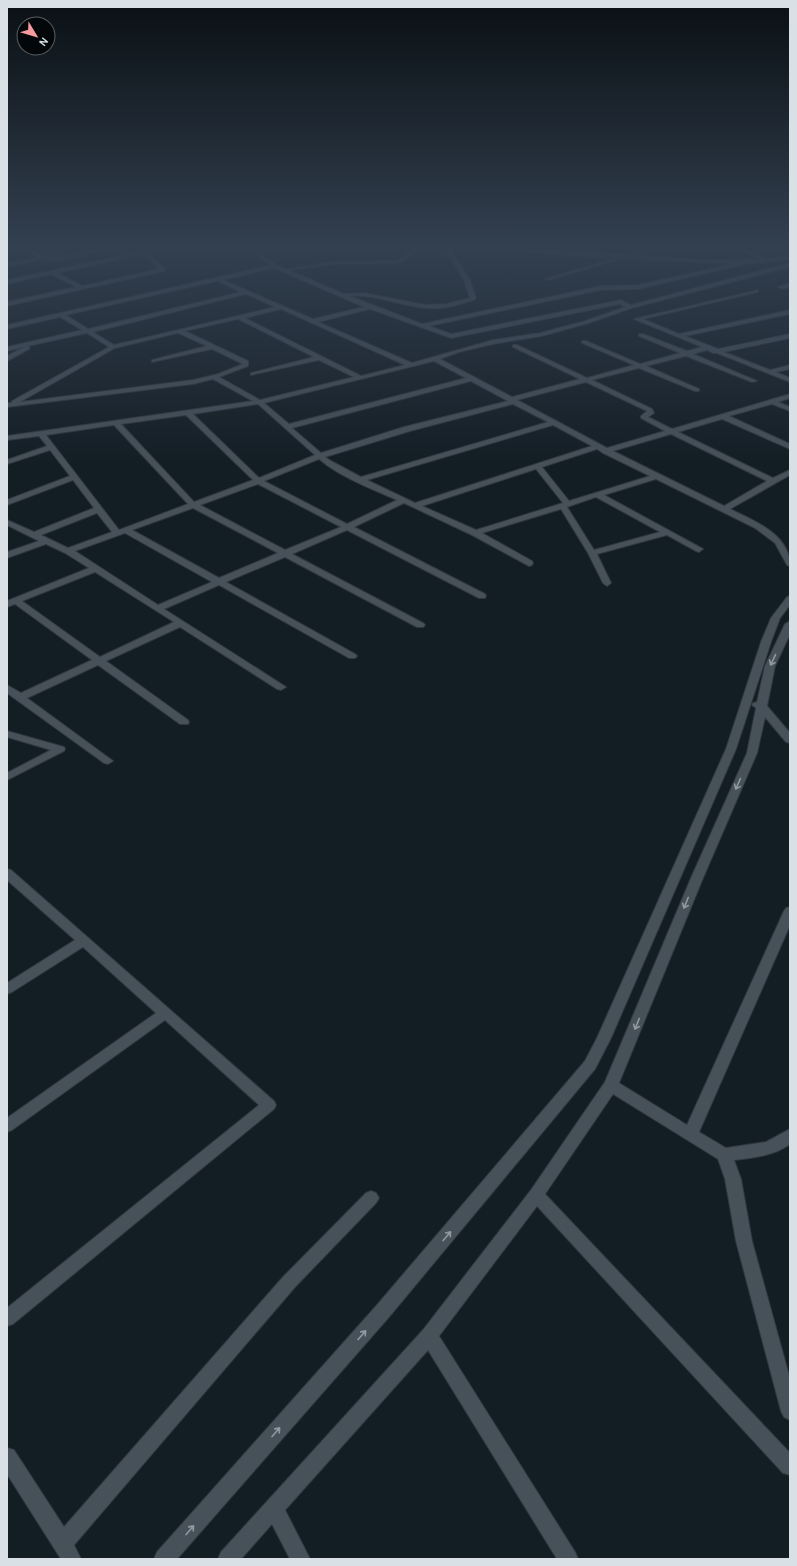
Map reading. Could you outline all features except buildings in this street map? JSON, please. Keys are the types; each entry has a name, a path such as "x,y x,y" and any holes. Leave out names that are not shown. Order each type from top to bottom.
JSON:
{"street":[{"path":"7,326 38,319"},
{"path":"68,319 113,347"},
{"path":"7,348 137,319"},
{"path":"8,406 113,347 230,319"},
{"path":"243,319 361,378"},
{"path":"310,319 411,365"},
{"path":"314,321 322,319"},
{"path":"403,319 477,346"},
{"path":"422,326 455,319"},
{"path":"451,336 531,319"},
{"path":"7,438 260,402 435,359 477,346 540,335 595,319"},
{"path":"637,319 715,352 790,380"},
{"path":"678,336 757,319"},
{"path":"8,406 193,382 214,377 246,365 246,362 210,347 179,331"},
{"path":"641,335 754,381"},
{"path":"715,352 790,336"},
{"path":"7,359 38,342"},
{"path":"584,342 697,390"},
{"path":"515,346 650,410 651,413 643,417 669,432 773,481"},
{"path":"154,361 210,347"},
{"path":"68,551 258,481 320,456 407,429 707,348"},
{"path":"253,374 320,358"},
{"path":"435,359 606,452 758,526 778,542 790,564"},
{"path":"768,372 790,367"},
{"path":"214,377 260,402 328,463 402,501 416,505 476,533 529,563"},
{"path":"287,427 471,379"},
{"path":"606,452 790,396"},
{"path":"771,401 790,409"},
{"path":"187,413 258,481 482,596"},
{"path":"722,416 790,447"},
{"path":"116,423 193,505 420,625"},
{"path":"360,480 552,423"},
{"path":"41,433 99,509 121,531 219,581 352,656"},
{"path":"416,505 538,467 597,446"},
{"path":"7,462 52,447"},
{"path":"538,467 565,505 607,583"},
{"path":"724,509 790,472"},
{"path":"476,533 656,476"},
{"path":"7,503 75,477"},
{"path":"598,494 699,549"},
{"path":"158,608 347,527 402,501"},
{"path":"34,535 99,509"},
{"path":"7,522 68,551 281,687"},
{"path":"592,553 668,532"},
{"path":"7,556 46,541"},
{"path":"12,602 95,568"},
{"path":"164,1559 383,1311 590,1065 604,1038 731,750 766,642 776,618 790,599"},
{"path":"12,602 99,661 184,722"},
{"path":"21,697 180,623"},
{"path":"228,1559 429,1336 536,1195 612,1085 697,878 752,753 770,666 790,624"},
{"path":"7,688 108,762"},
{"path":"746,702 761,706 790,740"},
{"path":"7,734 60,749"},
{"path":"7,777 78,740"},
{"path":"7,873 269,1106 7,1318"},
{"path":"690,1134 790,911"},
{"path":"9,985 83,941"},
{"path":"7,1126 164,1013"},
{"path":"612,1085 724,1154 764,1149 784,1142 790,1135"},
{"path":"724,1154 733,1179 744,1241 790,1411"},
{"path":"536,1195 790,1466"},
{"path":"7,1457 67,1551 289,1282 371,1198"},
{"path":"429,1336 568,1559"},
{"path":"274,1508 300,1559"}]}
